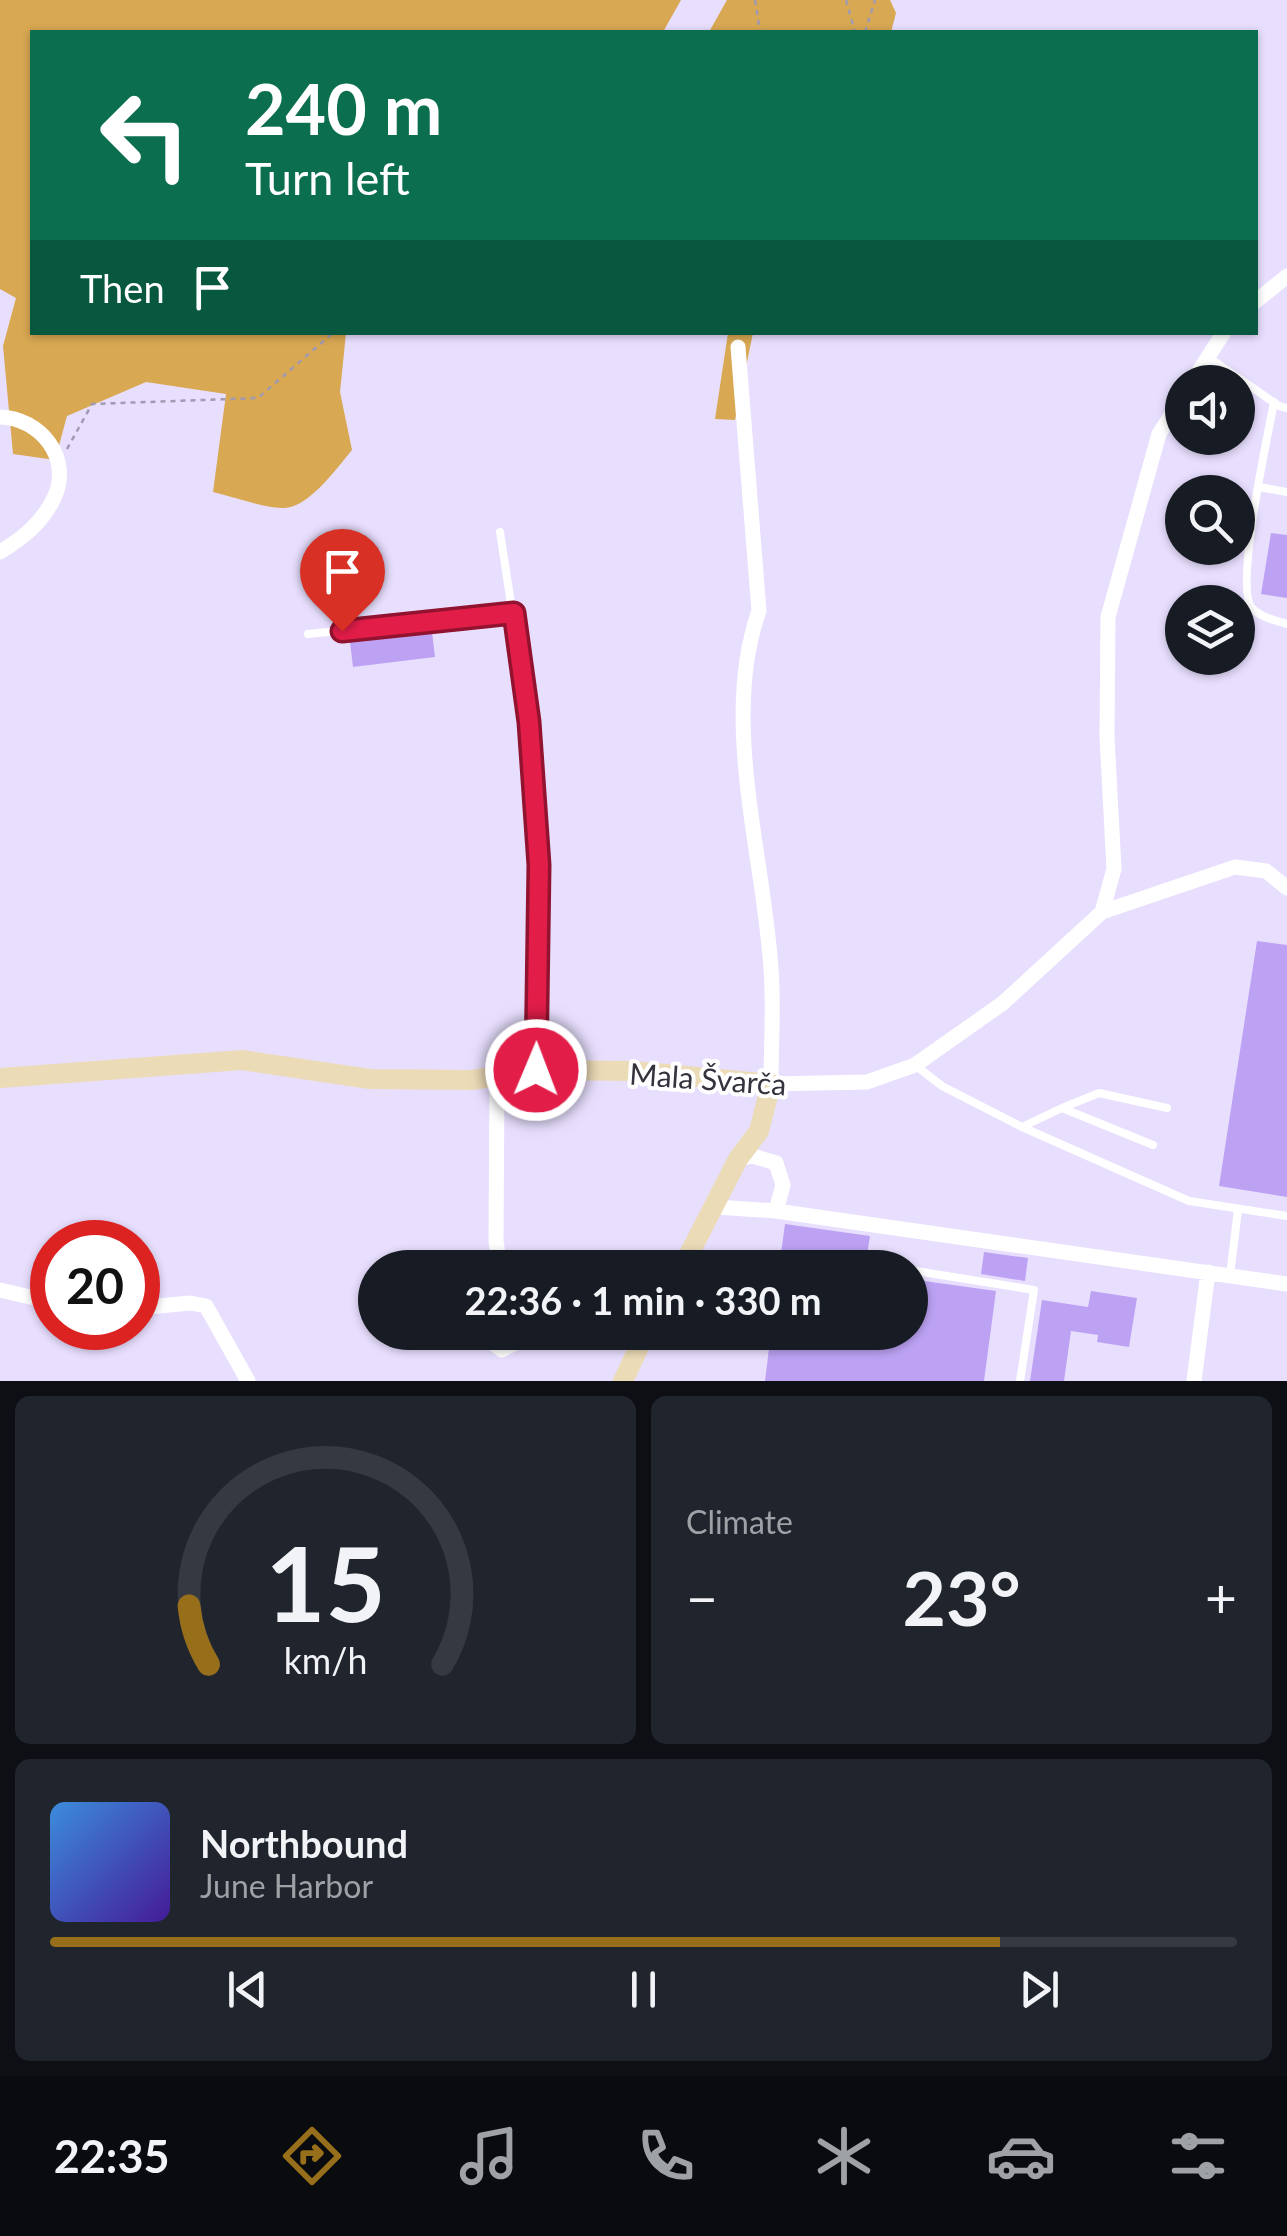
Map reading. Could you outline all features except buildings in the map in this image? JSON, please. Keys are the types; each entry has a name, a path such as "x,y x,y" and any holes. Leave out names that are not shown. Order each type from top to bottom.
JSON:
{"street":[{"path":"1258,300 1287,276"},
{"path":"1203,365 1222,335"},
{"path":"692,1250 738,1159 759,1131 771,1084 771,968 742,714 750,637 759,611 738,347"},
{"path":"0,417 16,418 37,429 52,445 58,465 56,496 39,523 0,552"},
{"path":"1102,912 1114,869 1108,617 1159,434 1165,425"},
{"name":"Mala Švarča","path":"0,1078 242,1060 370,1079 472,1080 536,1070 635,1071 771,1084 867,1082 916,1065 1003,1004 1102,912 1235,867 1266,872 1287,888"},
{"path":"497,1076 497,1250"},
{"path":"738,1159 753,1156 776,1163 783,1185 776,1211"},
{"path":"716,1206 776,1211 1287,1284"},
{"path":"1194,1381 1208,1272"},
{"path":"0,1290 30,1297"},
{"path":"160,1306 206,1306 248,1381"},
{"path":"624,1381 638,1350"}],"lane":[{"path":"1208,357 1287,408"},
{"path":"1274,402 1248,547 1246,595 1251,607 1264,617 1287,624"},
{"path":"1259,486 1287,492"},
{"path":"500,532 529,722 539,865 536,1070"},
{"path":"308,634 514,613"},
{"path":"916,1065 942,1086 1022,1127 1189,1201 1287,1216"},
{"path":"1022,1127 1099,1092 1166,1108"},
{"path":"1062,1108 1153,1145"},
{"path":"1230,1275 1238,1210"},
{"path":"928,1273 1034,1290 1020,1381"}],"path":[{"path":"754,0 760,30"},
{"path":"846,0 854,30"},
{"path":"866,30 876,0"},
{"path":"58,465 92,404 258,398 331,335"}],"shaded area":[{"path":"0,0 681,0 664,30 30,30 30,335 346,335 340,392 352,450 330,477 292,507 256,504 213,492 226,394 146,382 67,416 55,460 13,454 3,346 16,298 0,289"},
{"path":"727,0 890,0 896,13 892,30 710,30"},
{"path":"728,335 753,335 735,420 715,419"}],"route":[{"path":"342,631 514,613 529,722 539,865 536,1070"}]}
